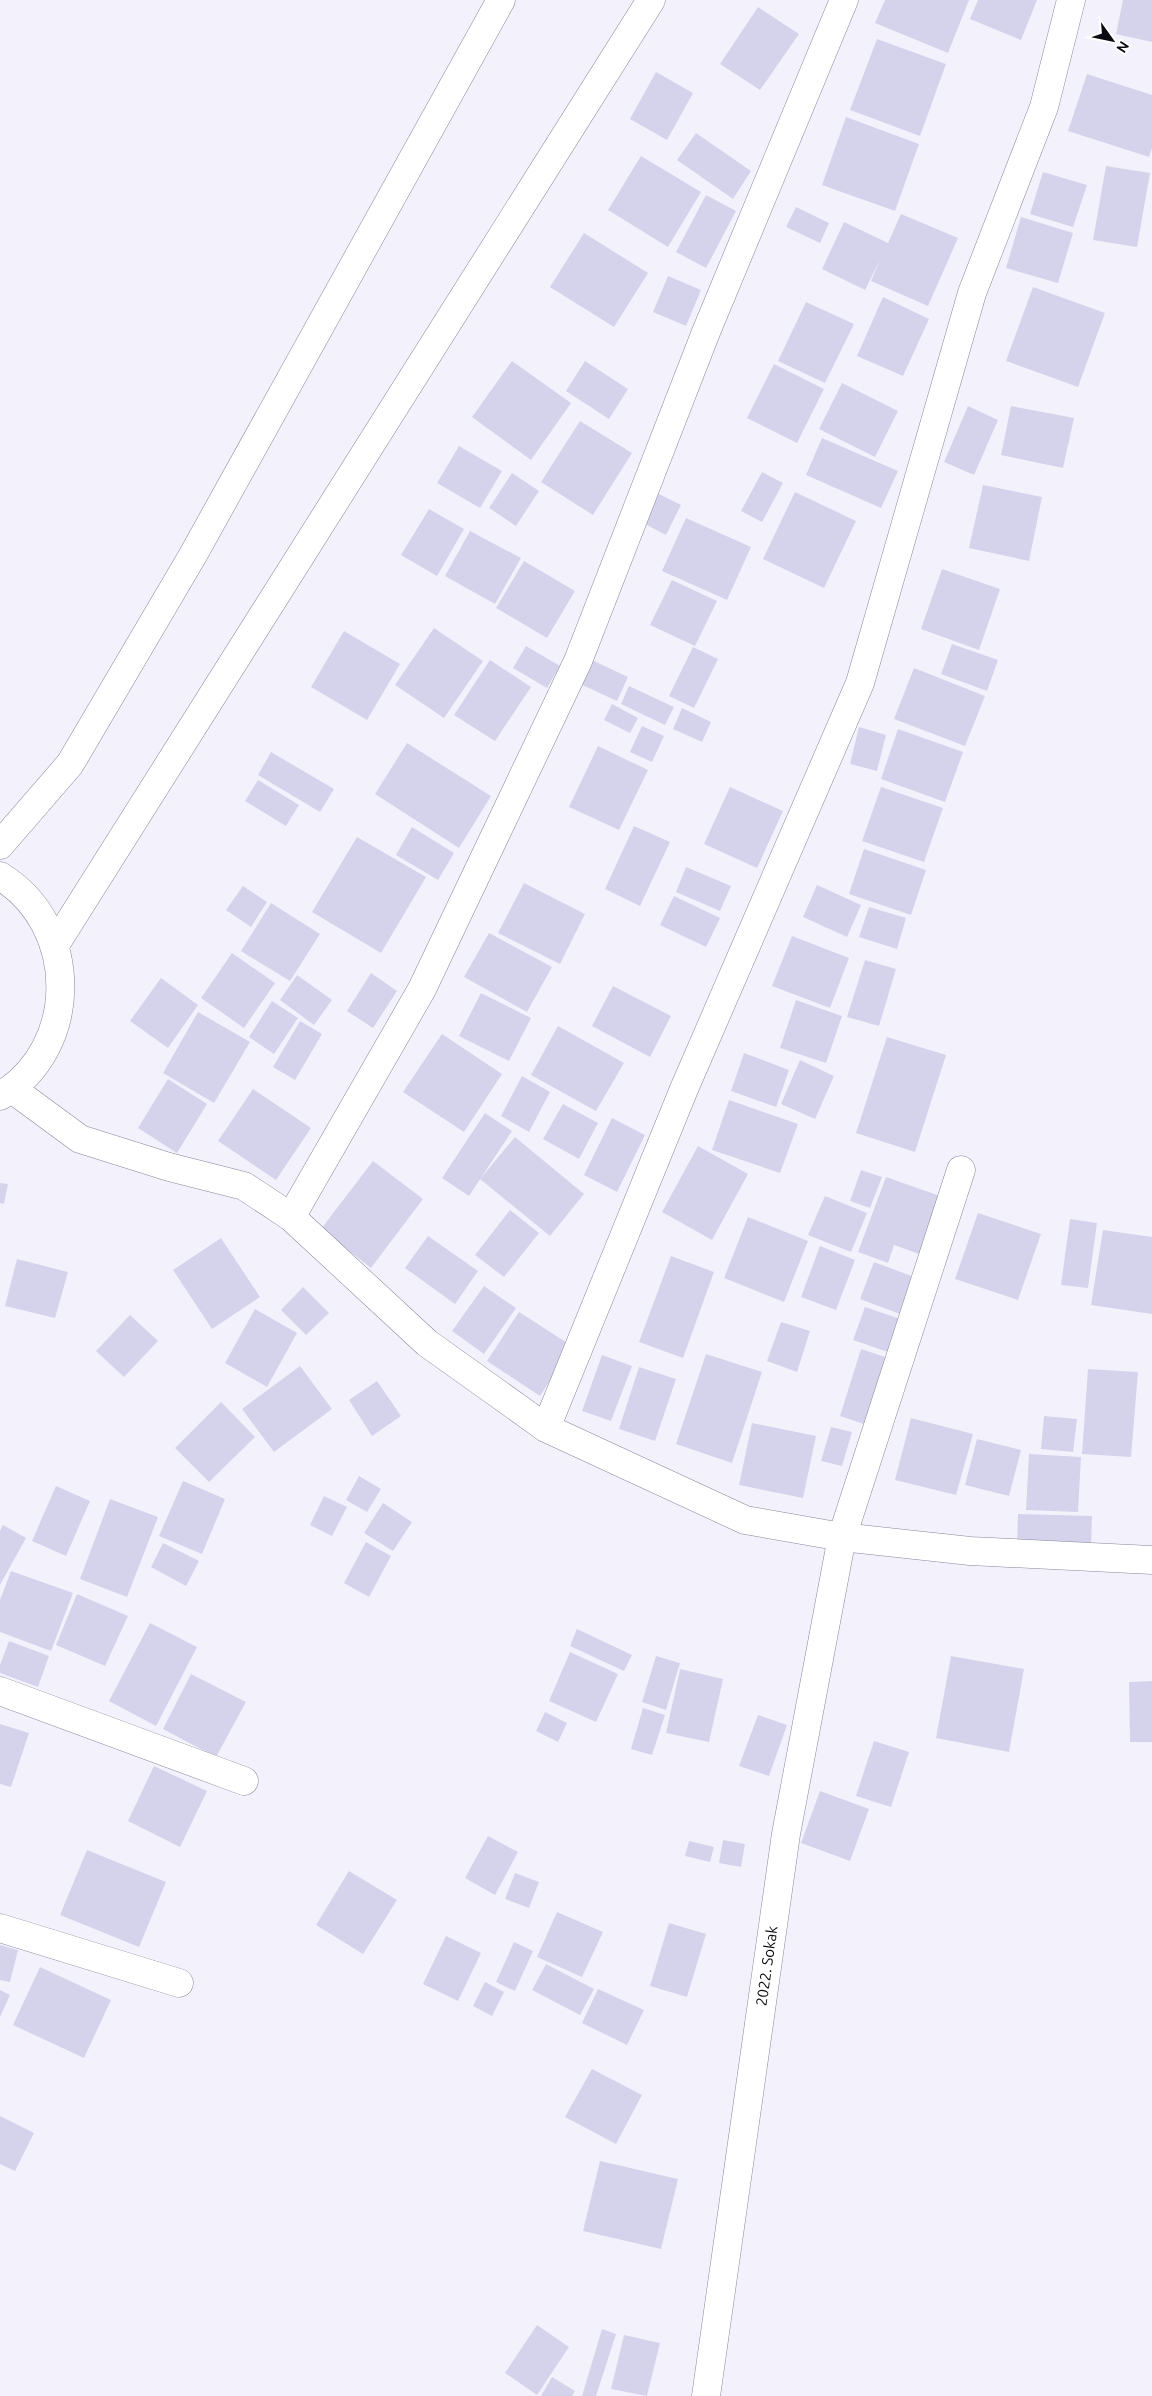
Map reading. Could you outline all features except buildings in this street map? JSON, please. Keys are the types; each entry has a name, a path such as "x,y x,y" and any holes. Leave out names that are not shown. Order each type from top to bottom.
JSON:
{"main road":[{"path":"0,845 70,764 198,546 502,0"},
{"path":"55,945 652,0"},
{"path":"291,1217 422,989 578,661 706,332 844,0"},
{"path":"546,1428 684,1090 860,683 972,293 1044,107 1070,0"},
{"path":"0,876 14,885 39,912 55,945 62,984 56,1023 39,1060 6,1093 80,1139 168,1167 244,1186 291,1217 427,1343 546,1428 744,1520 842,1538 970,1550 1152,1560"},
{"name":"2022. Sokak","path":"706,2396 786,1834 842,1538 961,1170"},
{"path":"0,1691 244,1781"},
{"path":"0,1928 179,1983"}]}
